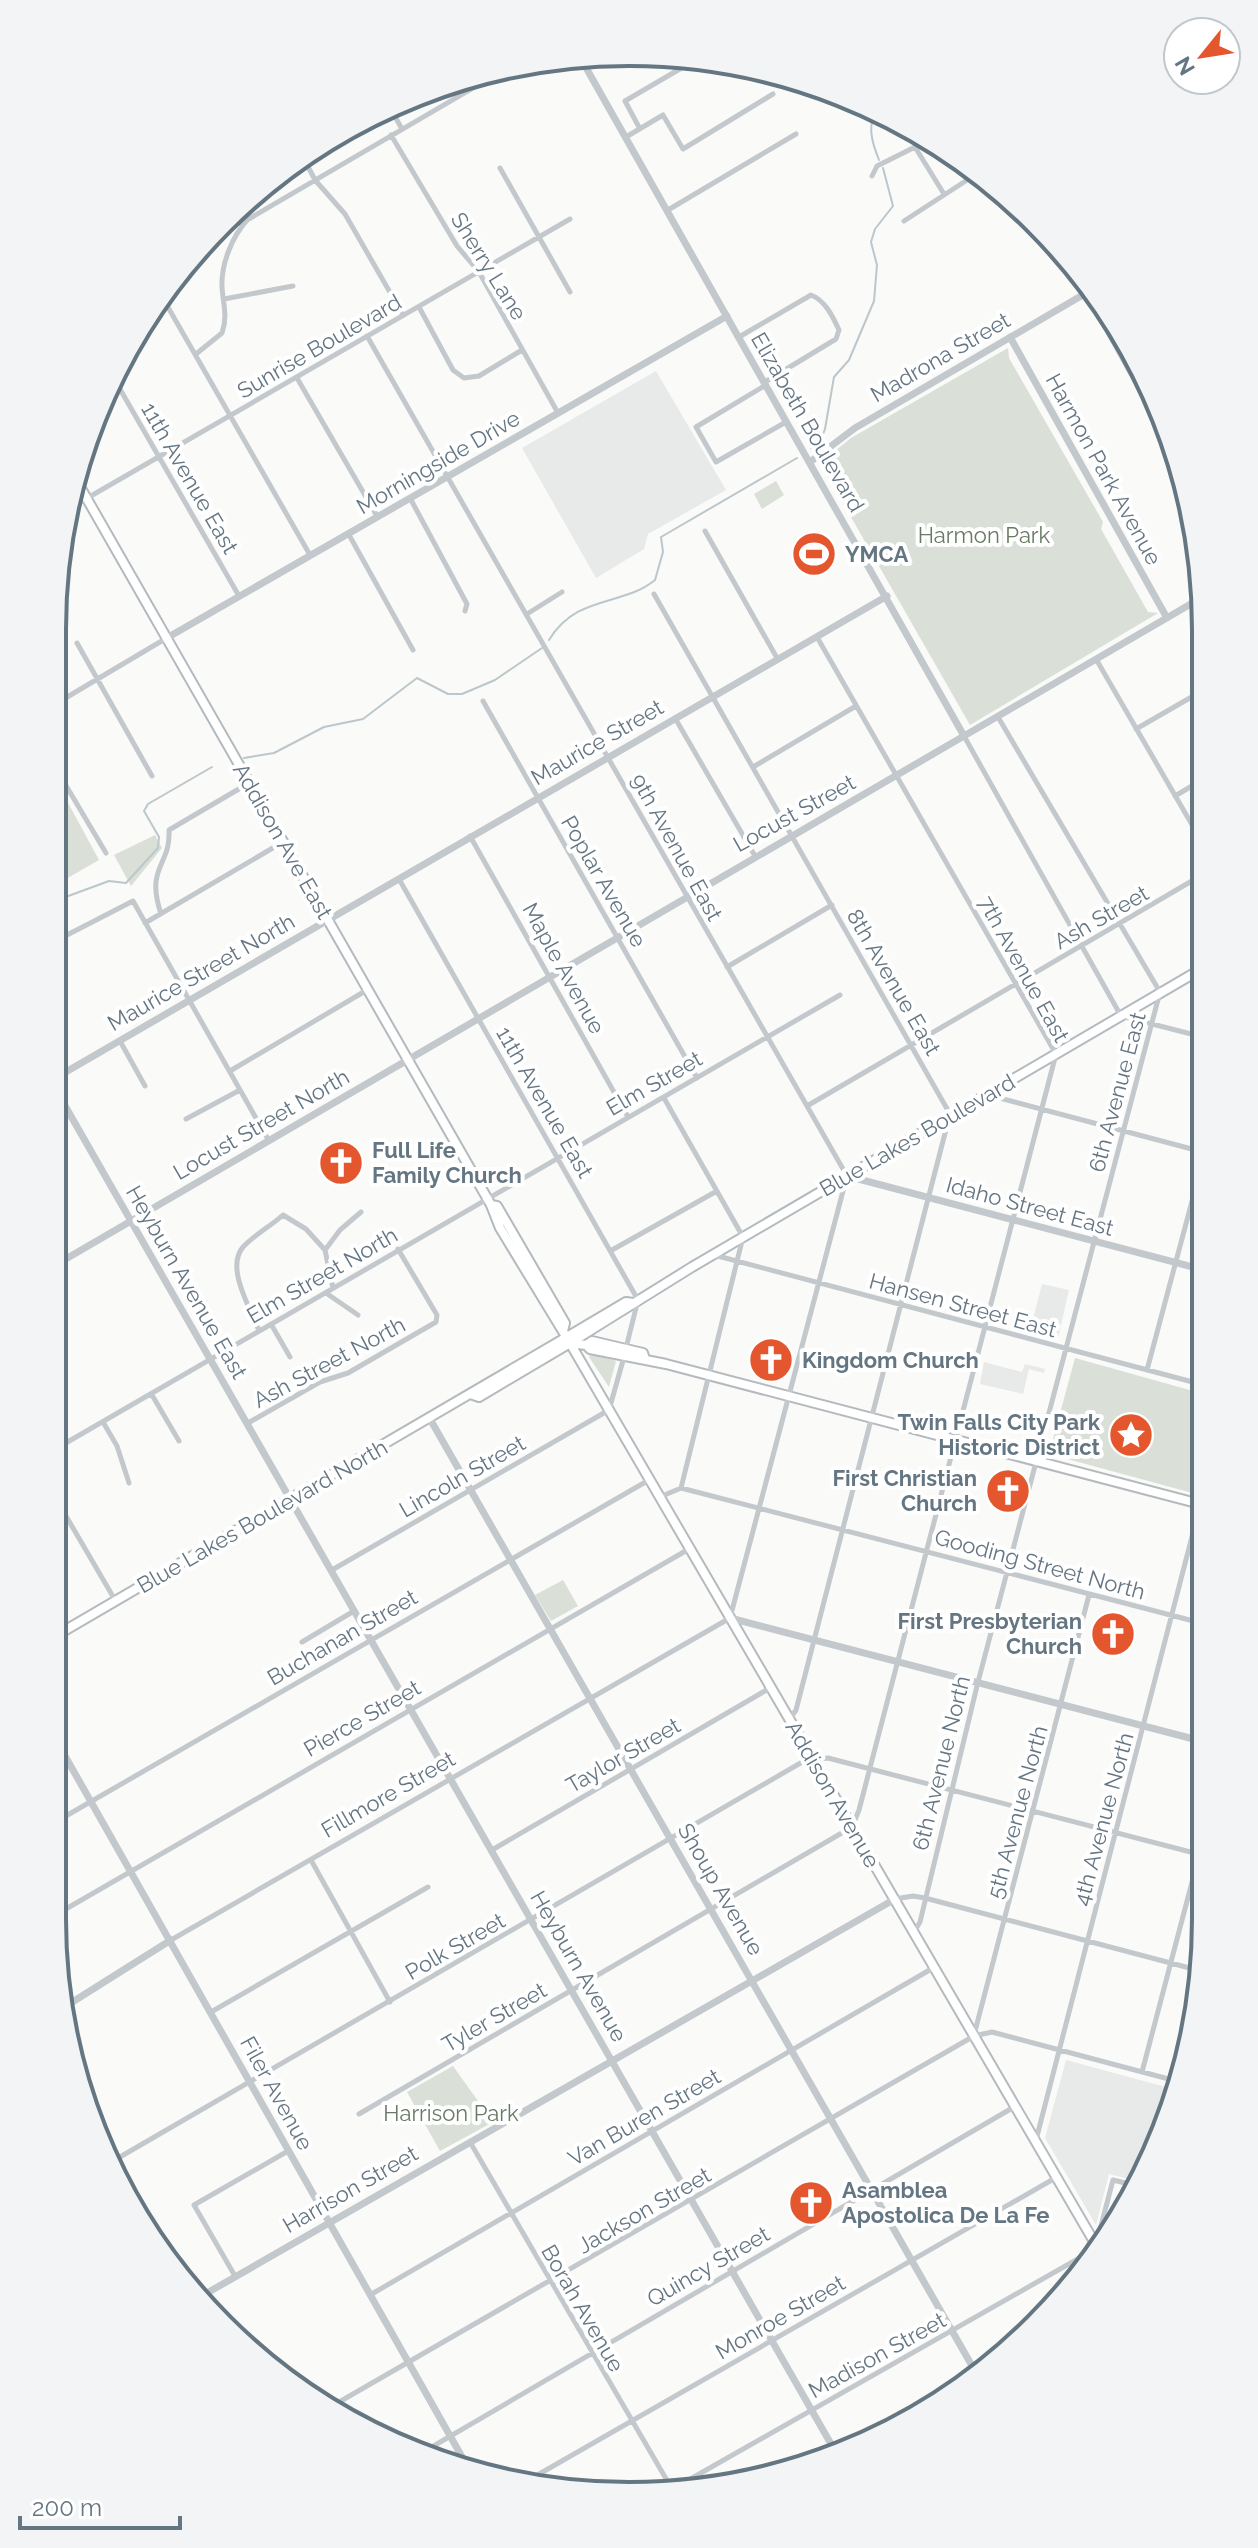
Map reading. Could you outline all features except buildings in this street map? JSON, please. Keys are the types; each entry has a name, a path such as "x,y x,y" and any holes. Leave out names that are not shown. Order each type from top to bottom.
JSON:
{"main road":[{"name":"Addison Ave East","path":"82,494 488,1201 497,1206 565,1323 567,1337"},
{"name":"Blue Lakes Boulevard","path":"567,1337 630,1308 635,1301 1192,974"},
{"path":"567,1337 586,1345 592,1341 625,1353 643,1353 645,1359 1192,1502"},
{"name":"Blue Lakes Boulevard North","path":"66,1630 430,1419 473,1395 479,1397 567,1337"},
{"name":"Addison Avenue","path":"567,1337 1092,2239"}],"street":[{"name":"Elizabeth Boulevard","path":"586,68 887,596 1121,1016"},
{"path":"640,129 625,101 681,69"},
{"path":"196,354 222,333 226,311 224,263 242,225 469,90"},
{"path":"626,137 663,115 683,149 773,94"},
{"path":"395,117 402,129"},
{"path":"668,210 796,134"},
{"name":"Sherry Lane","path":"391,135 457,246 479,272 559,414"},
{"path":"872,176 877,166 915,147 944,194"},
{"path":"308,167 315,180 345,214 403,315"},
{"path":"500,168 570,292"},
{"path":"904,221 968,179"},
{"name":"Sunrise Boulevard","path":"81,502 570,219"},
{"path":"224,299 293,286"},
{"path":"739,337 811,295 819,298 833,318 839,330 836,339 696,427 716,462 787,421"},
{"name":"Madrona Street","path":"810,462 855,428 1082,295"},
{"path":"168,306 310,555"},
{"path":"418,307 453,370 464,378 479,376 522,350"},
{"name":"Morningside Drive","path":"166,638 727,316"},
{"path":"1105,329 1135,383"},
{"name":"9th Avenue East","path":"367,336 847,1176"},
{"name":"Harmon Park Avenue","path":"1010,337 1167,618"},
{"path":"297,378 377,516"},
{"name":"11th Avenue East","path":"120,389 239,596"},
{"path":"410,498 467,604 465,611"},
{"path":"705,531 777,658"},
{"path":"348,533 413,650"},
{"path":"527,614 562,592"},
{"name":"8th Avenue East","path":"654,594 950,1114"},
{"name":"Maurice Street","path":"327,919 887,596"},
{"name":"Locust Street","path":"406,1059 1191,604"},
{"name":"7th Avenue East","path":"817,636 1056,1054 870,1769 852,1827"},
{"path":"66,697 166,638"},
{"path":"77,643 152,776"},
{"path":"1096,659 1192,825"},
{"path":"1136,729 1192,697"},
{"name":"Poplar Avenue","path":"483,701 697,1078"},
{"path":"753,767 856,706"},
{"path":"675,717 755,856"},
{"name":"6th Avenue East","path":"998,717 1160,992 1036,1461"},
{"path":"161,914 154,880 159,862 170,843 169,830 250,783"},
{"path":"66,786 106,853"},
{"path":"1175,796 1192,786"},
{"name":"Maple Avenue","path":"470,836 628,1117"},
{"path":"145,923 283,842"},
{"name":"11th Avenue East","path":"398,877 612,1250 635,1301"},
{"name":"Ash Street","path":"807,1106 1192,881"},
{"path":"67,935 133,901 270,1141"},
{"path":"727,967 832,905"},
{"name":"Maurice Street North","path":"66,1073 327,919"},
{"path":"230,1071 368,989"},
{"name":"Elm Street","path":"488,1201 558,1157 840,995"},
{"path":"1121,1016 1192,1034"},
{"path":"120,1041 145,1086"},
{"name":"Locust Street North","path":"66,1259 406,1059"},
{"path":"186,1119 240,1090"},
{"path":"985,1095 1192,1149"},
{"path":"660,1497 681,1488 706,1374 743,1237 664,1098"},
{"name":"Heyburn Avenue East","path":"66,1106 291,1499"},
{"path":"790,1720 844,1530 950,1114"},
{"path":"847,1176 730,1618 1192,1738"},
{"name":"Idaho Street East","path":"847,1176 1192,1267"},
{"path":"612,1250 717,1191"},
{"name":"Elm Street North","path":"66,1443 398,1249 488,1201"},
{"path":"1147,1370 1192,1204"},
{"path":"325,1250 340,1230 361,1212"},
{"path":"259,1331 236,1264 243,1247 283,1215 296,1222 325,1250 333,1288"},
{"name":"Ash Street North","path":"248,1423 320,1382 348,1373 436,1322 437,1315 398,1249"},
{"name":"Hansen Street East","path":"713,1255 1192,1382"},
{"path":"326,1292 358,1315"},
{"path":"609,1410 635,1301"},
{"path":"271,1324 290,1357"},
{"path":"152,1395 179,1441"},
{"name":"Lincoln Street","path":"332,1570 609,1410"},
{"name":"Shoup Avenue","path":"430,1419 874,2189 972,2366"},
{"path":"103,1422 117,1446 129,1483"},
{"name":"6th Avenue North","path":"914,1932 1036,1461"},
{"name":"Buchanan Street","path":"66,1816 650,1479"},
{"name":"Gooding Street North","path":"681,1488 1192,1621"},
{"name":"Heyburn Avenue","path":"291,1499 831,2444"},
{"path":"66,1516 116,1601"},
{"name":"4th Avenue North","path":"1035,2141 1192,1542"},
{"name":"Pierce Street","path":"66,1909 690,1549"},
{"name":"5th Avenue North","path":"974,2036 1089,1595"},
{"path":"302,1642 354,1611"},
{"name":"Fillmore Street","path":"73,2002 171,1940 730,1618"},
{"name":"Taylor Street","path":"492,1850 771,1688"},
{"name":"Filer Avenue","path":"66,1758 462,2456"},
{"path":"813,1759 828,1758 1192,1852"},
{"name":"Polk Street","path":"119,2157 813,1759"},
{"name":"Tyler Street","path":"359,2114 852,1827"},
{"path":"311,1860 390,2002"},
{"path":"211,2012 428,1887"},
{"path":"1142,2072 1192,1889"},
{"path":"895,1899 925,1898 1190,1968"},
{"name":"Harrison Street","path":"208,2292 895,1899"},
{"name":"Van Buren Street","path":"370,2295 934,1967"},
{"path":"974,2036 992,2032 1169,2079"},
{"name":"Jackson Street","path":"339,2402 974,2036"},
{"name":"Quincy Street","path":"432,2446 1015,2106"},
{"name":"Borah Avenue","path":"469,2141 667,2481"},
{"path":"235,2276 194,2205 288,2151"},
{"name":"Monroe Street","path":"539,2474 1057,2177"},
{"path":"1101,2225 1113,2180 1126,2183"},
{"name":"Madison Street","path":"693,2478 1082,2253"}],"shaded area":[{"path":"656,371 726,490 648,534 644,549 596,578 522,448"},
{"path":"1042,1284 1069,1290 1058,1338 1030,1331"},
{"path":"984,1362 1022,1372 1025,1364 1045,1369 1044,1373 1029,1369 1023,1394 980,1384"},
{"path":"1066,2060 1166,2087 1128,2179 1109,2174 1096,2225 1045,2138"}],"green space":[{"name":"Harmon Park","path":"1008,348 1009,358 1103,522 1101,529 1148,612 1158,613 970,725 820,463 851,438"},
{"path":"776,481 784,495 762,509 754,494"},
{"path":"66,799 99,860 66,879"},
{"path":"155,835 162,848 131,886 114,855"},
{"path":"591,1353 616,1361 609,1387 589,1357"},
{"path":"1075,1358 1192,1391 1192,1493 1049,1454"},
{"path":"563,1580 578,1606 551,1621 535,1595"},
{"name":"Harrison Park","path":"453,2066 493,2122 440,2151 407,2092"}],"waterway":[{"path":"872,122 873,142 879,160"},
{"path":"811,448 820,442 825,429 834,377 849,360 874,301 877,265 871,242 875,229 893,206 883,168"},
{"path":"549,640 560,625 573,615 655,580 663,552 661,537 797,458"},
{"path":"244,758 274,753 324,727 363,719 417,678 448,694 462,694 495,680 542,648"},
{"path":"66,897 109,881 126,883 158,848 159,837 144,811 148,804 212,767"}],"place":[{"name":"YMCA","path":"814,554"},
{"name":"Full Life Family Church","path":"341,1163"},
{"name":"Kingdom Church","path":"771,1360"},
{"name":"Twin Falls City Park Historic District","path":"1131,1435"},
{"name":"First Christian Church","path":"1008,1491"},
{"name":"First Presbyterian Church","path":"1113,1634"},
{"name":"Asamblea Apostolica De La Fe","path":"811,2203"}]}
